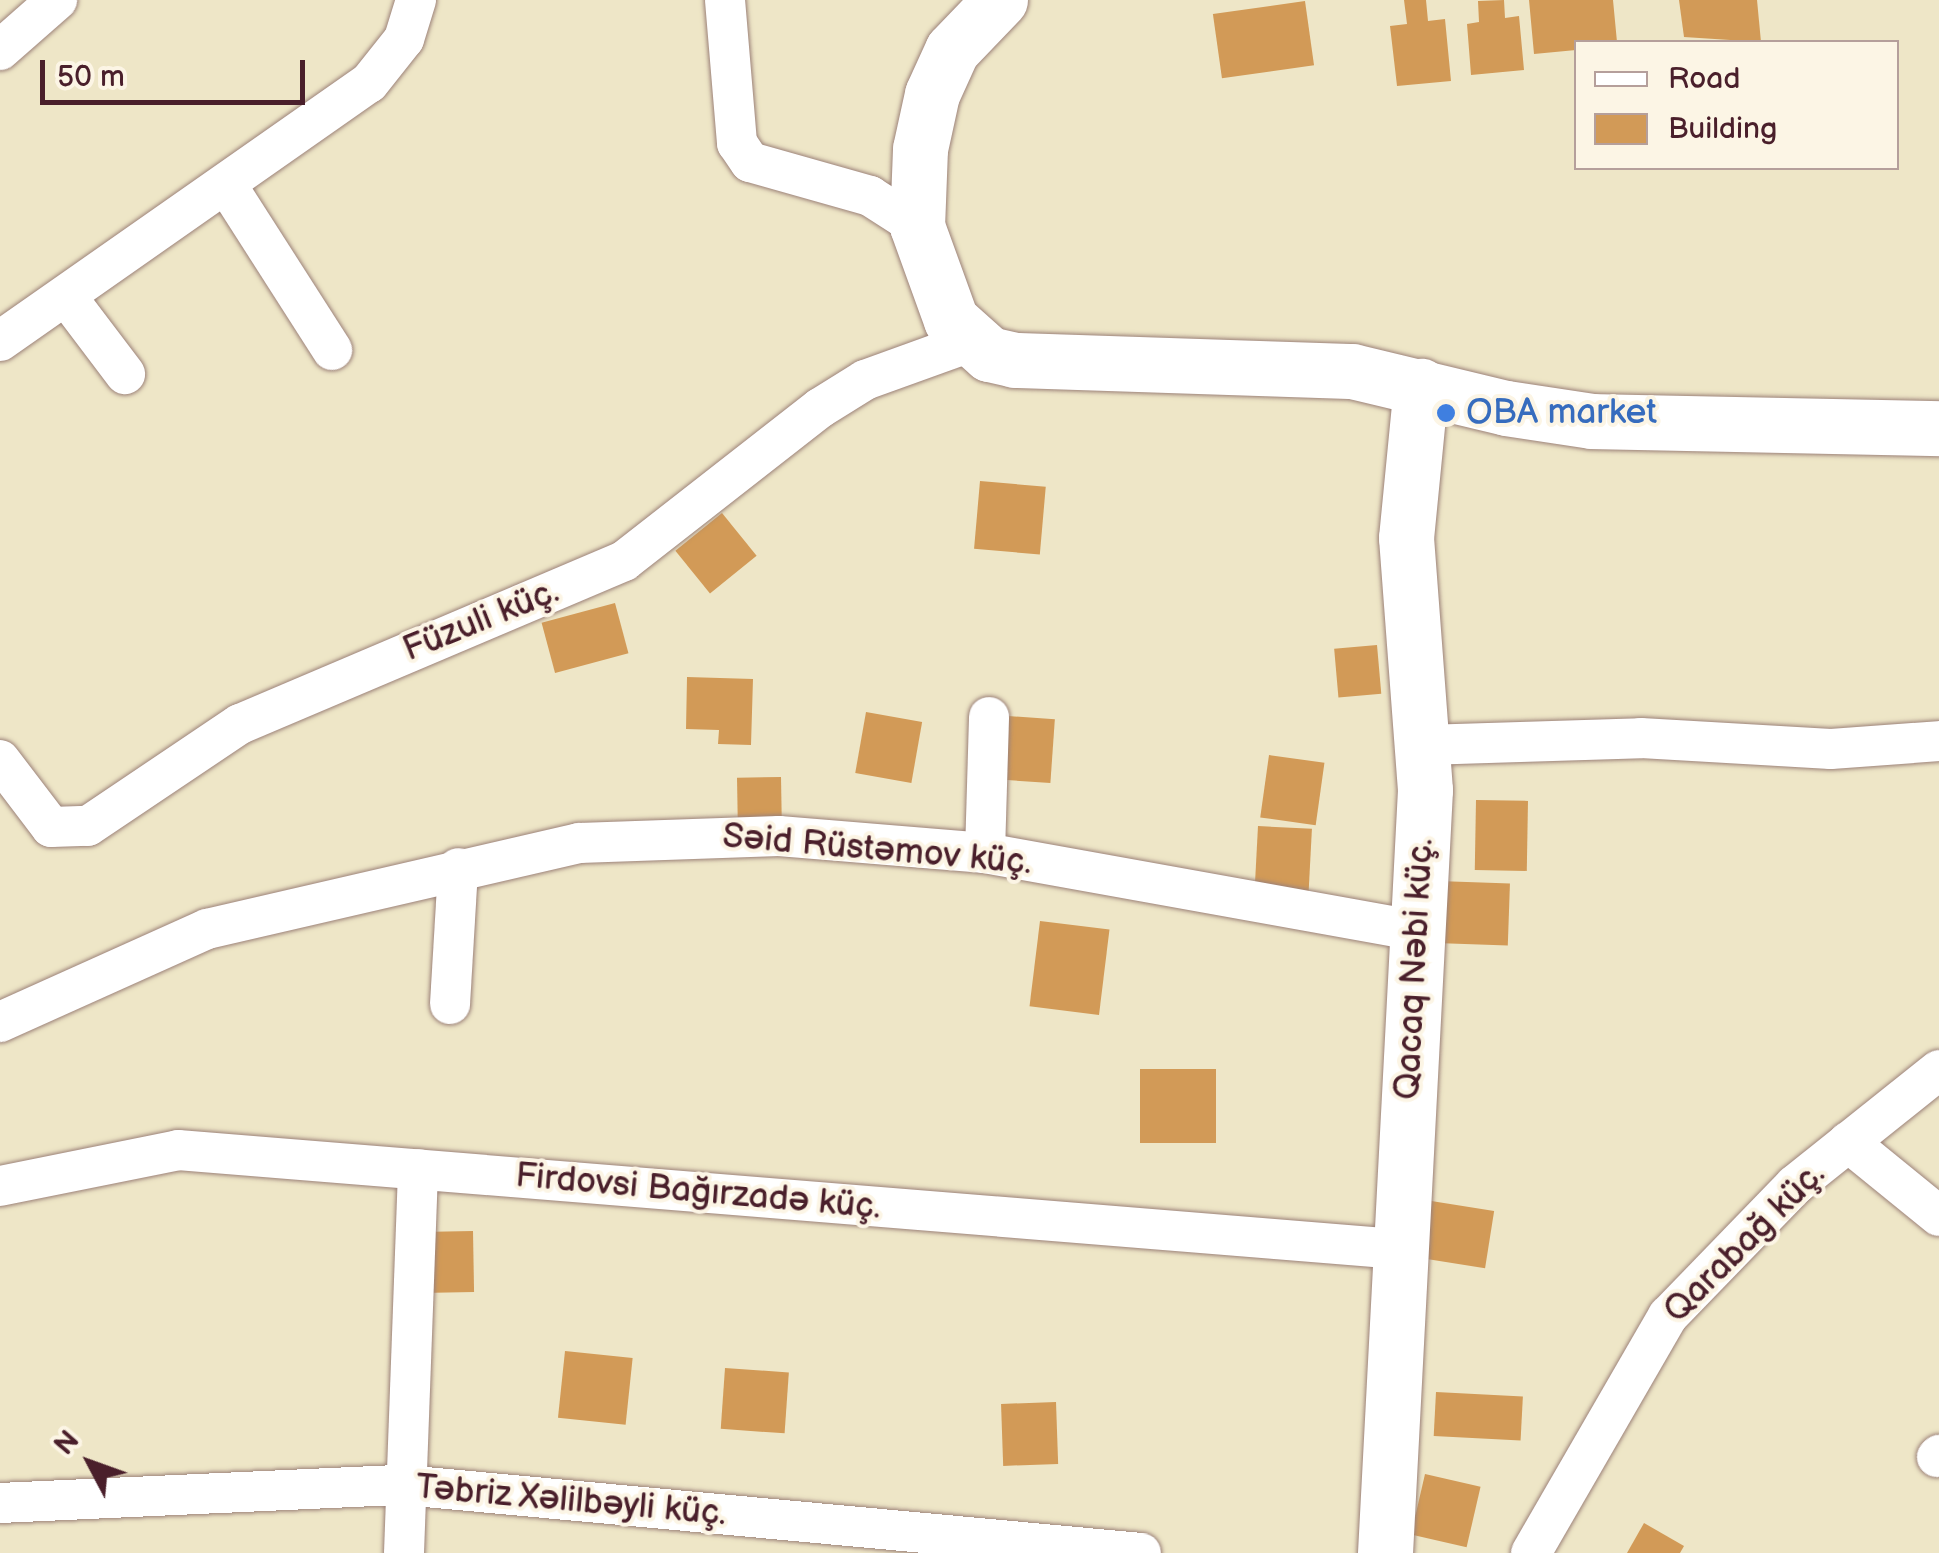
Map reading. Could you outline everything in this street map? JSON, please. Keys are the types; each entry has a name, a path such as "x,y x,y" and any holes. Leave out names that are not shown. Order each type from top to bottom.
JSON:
{"street":[{"path":"0,50 57,0"},
{"path":"0,341 369,83 404,39 416,0"},
{"path":"725,0 738,143 750,162 870,196 916,226"},
{"path":"1000,0 952,50 932,94 920,149 916,226 936,290 970,342 1015,360 1352,371 1592,421 1939,428"},
{"path":"226,184 332,350"},
{"path":"66,296 125,374"},
{"name":"Füzuli küç.","path":"0,760 52,828 88,826 240,724 624,560 820,408 866,380 970,342"},
{"name":"Qacaq Nəbi küç.","path":"1385,1553 1424,745 1406,518 1422,386"},
{"path":"985,852 990,717"},
{"path":"1424,745 1640,738 1832,748 1939,741"},
{"name":"Səid Rüstəmov küç.","path":"0,1022 207,929 579,843 780,836 985,852 1417,931"},
{"path":"450,1004 458,868"},
{"name":"Qarabağ küç.","path":"1532,1553 1668,1316 1795,1186 1939,1070"},
{"path":"1848,1142 1939,1216"},
{"name":"Firdovsi Bağırzadə küç.","path":"0,1186 178,1150 1399,1249"},
{"path":"404,1553 418,1169"},
{"name":"Təbriz Xəlilbəyli küç.","path":"0,1503 404,1485 1141,1553"}],"building":[{"path":"1404,0 1426,0 1428,21 1445,19 1451,81 1397,86 1390,26 1407,24"},
{"path":"1504,0 1505,18 1519,16 1524,70 1471,75 1467,24 1479,22 1478,1"},
{"path":"1529,0 1613,0 1617,40 1574,40 1574,50 1534,54"},
{"path":"1679,0 1757,0 1761,40 1684,37"},
{"path":"1305,1 1314,65 1222,78 1213,14"},
{"path":"980,481 1046,487 1040,554 974,549"},
{"path":"722,513 757,556 710,594 675,551"},
{"path":"615,603 628,653 555,673 542,623"},
{"path":"1377,645 1381,694 1338,698 1334,649"},
{"path":"687,677 753,679 751,745 718,744 719,730 686,729"},
{"path":"866,712 922,722 911,783 855,773"},
{"path":"994,715 1055,719 1050,783 990,779"},
{"path":"1269,755 1324,763 1316,825 1260,817"},
{"path":"781,777 782,821 738,822 737,778"},
{"path":"1476,800 1528,801 1527,871 1475,870"},
{"path":"1258,826 1312,829 1309,892 1255,889"},
{"path":"1438,881 1510,884 1508,945 1436,943"},
{"path":"1040,921 1109,930 1099,1015 1030,1006"},
{"path":"1140,1069 1216,1069 1216,1143 1140,1143"},
{"path":"1425,1200 1494,1211 1485,1268 1416,1257"},
{"path":"473,1231 474,1292 421,1293 420,1232"},
{"path":"565,1351 633,1358 626,1425 558,1418"},
{"path":"725,1368 789,1372 785,1433 721,1429"},
{"path":"1436,1392 1523,1397 1521,1440 1434,1436"},
{"path":"1056,1402 1058,1464 1003,1466 1001,1404"},
{"path":"1425,1474 1481,1487 1467,1547 1411,1534"},
{"path":"1644,1523 1684,1546 1680,1553 1627,1553"}],"place":[{"name":"OBA market","path":"1446,413"}]}
